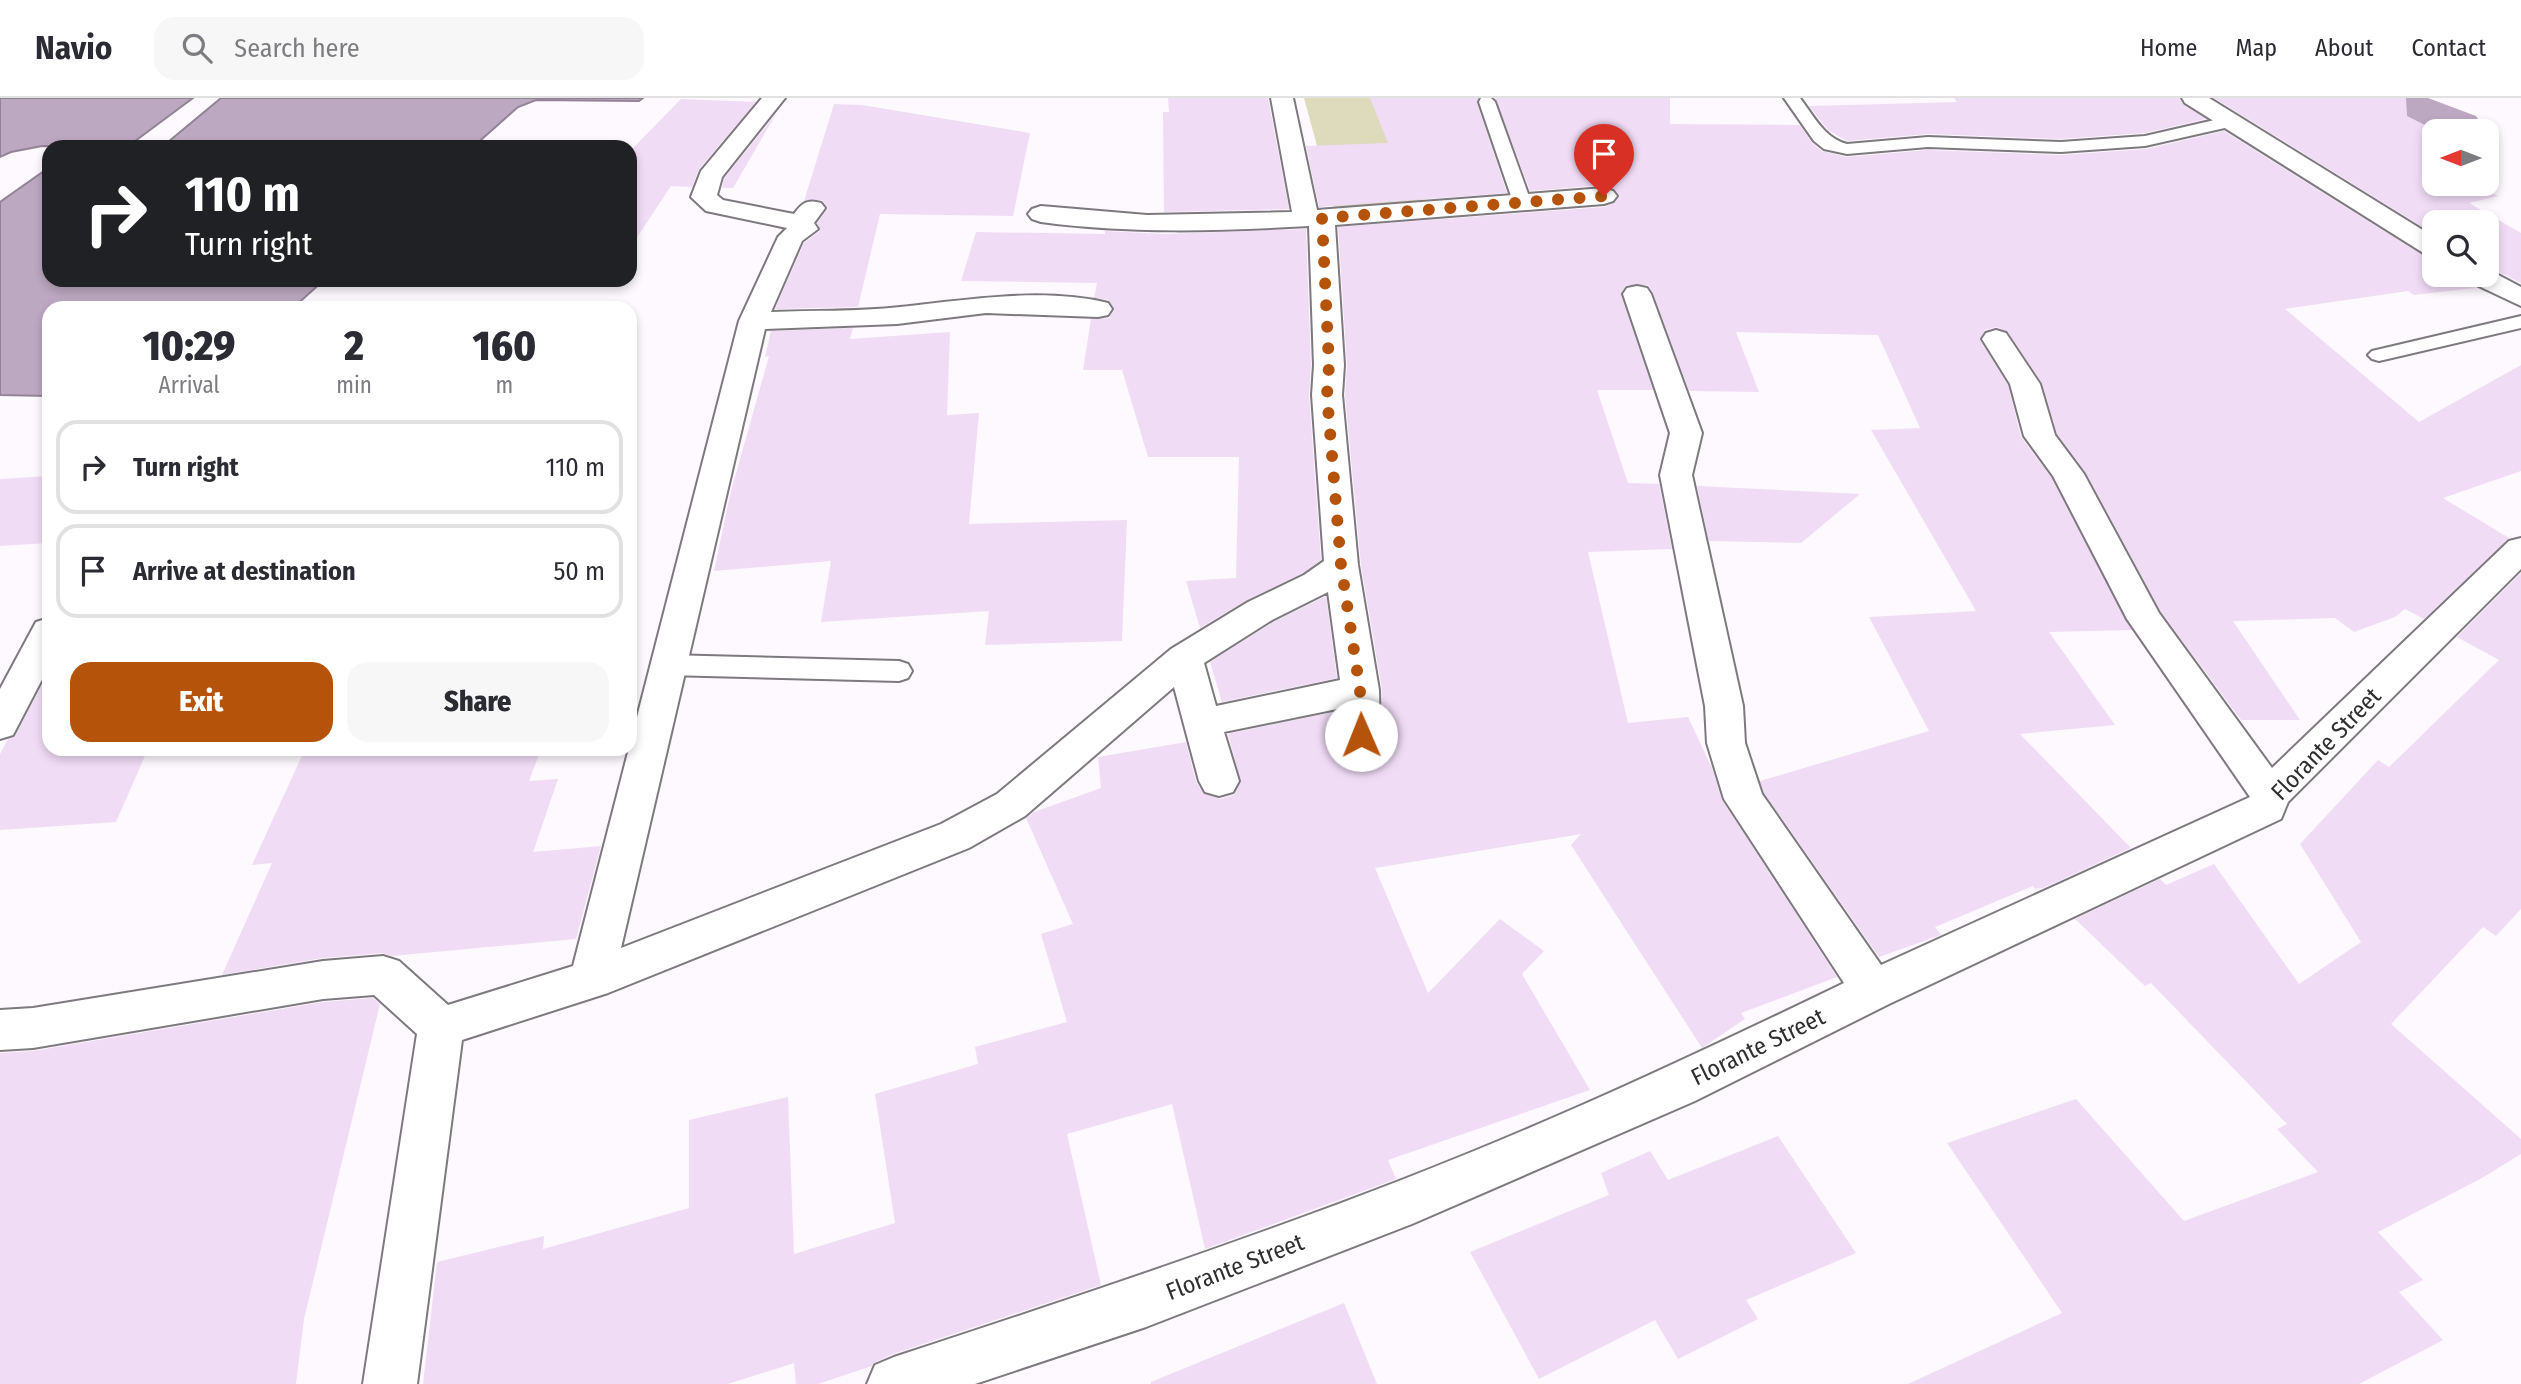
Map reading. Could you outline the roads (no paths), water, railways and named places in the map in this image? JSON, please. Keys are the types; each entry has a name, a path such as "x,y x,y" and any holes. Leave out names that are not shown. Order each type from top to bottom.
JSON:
{"street":[{"path":"592,979 753,321 791,237 805,229 806,215 715,205 704,197 710,176 774,98"},
{"path":"1282,98 1314,219 1329,365 1327,395 1341,565 1360,690 1361,735"},
{"path":"2193,98 2422,240"},
{"path":"1041,214 1065,218 1193,223 1314,219 1604,196"},
{"path":"2499,286 2521,298"},
{"path":"1637,294 1686,433 1676,475 1724,706 1726,743 1740,788 1744,799 1872,990"},
{"path":"753,321 897,316 986,305 1098,309"},
{"path":"1996,338 2025,384 2040,436 2068,474 2146,619 2270,795"},
{"name":"Florante Street","path":"894,1384 1146,1301 1412,1200 1678,1086 1872,990 2267,808 2270,795 2521,549"},
{"path":"441,1027 592,979 966,830 1011,805 1184,658 1260,611 1316,583 1341,565"},
{"path":"0,725 42,644"},
{"path":"1184,658 1219,781"},
{"path":"1201,723 1360,690"},
{"path":"0,1030 33,1028 323,980 383,975 441,1027"},
{"path":"390,1384 441,1027"}],"lane":[{"path":"1792,98 1821,137 1830,145 1847,149 1928,142 2061,147 2145,141 2232,121"},
{"path":"1487,102 1522,201"},
{"path":"2379,355 2521,322"},
{"path":"667,665 899,671"}],"waterway":[{"path":"2367,98 2422,119"}]}
